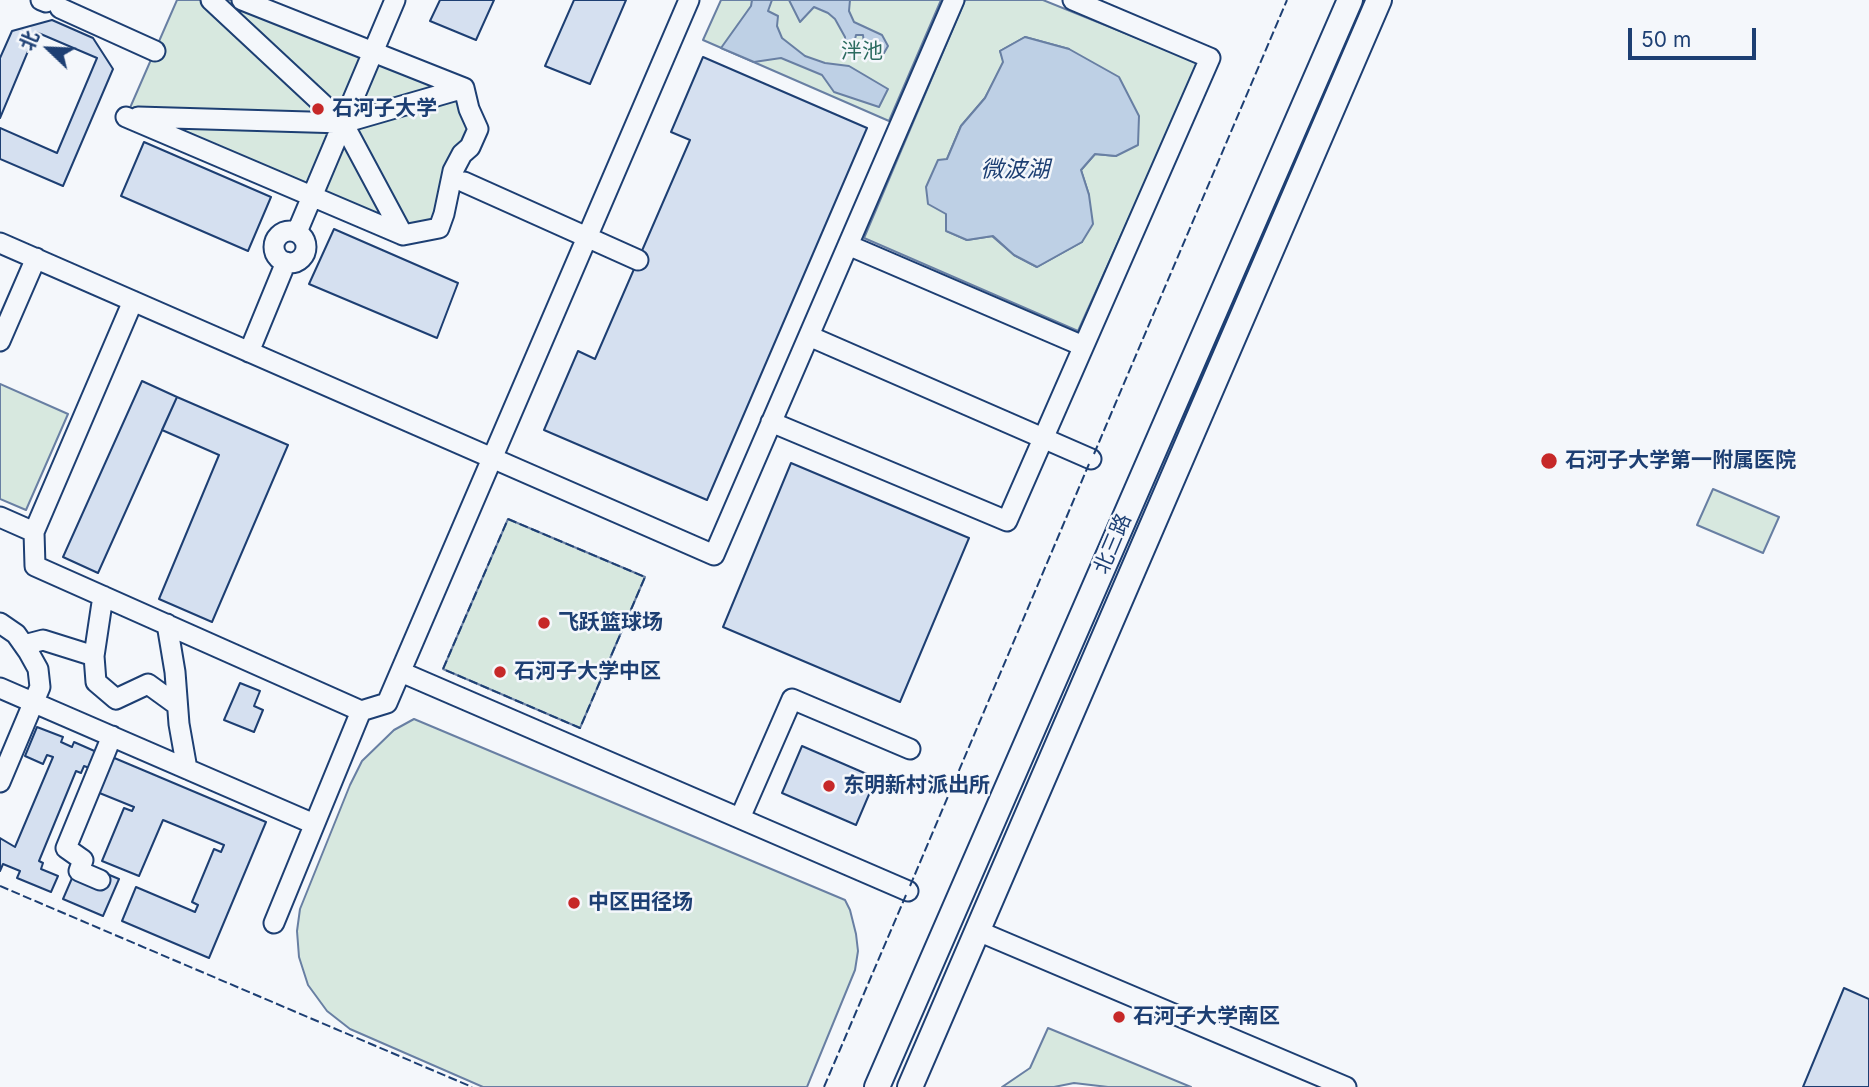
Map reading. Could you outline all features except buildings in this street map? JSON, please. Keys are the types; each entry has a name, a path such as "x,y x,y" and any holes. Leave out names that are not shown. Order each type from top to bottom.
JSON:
{"main road":[{"name":"北三路","path":"877,1087 1350,0"},
{"name":"北三路","path":"910,1087 1379,0"}],"lane":[{"path":"211,0 344,123 403,235"},
{"path":"243,0 464,88"},
{"path":"249,352 286,262 299,260 305,253 304,239 297,232 395,0"},
{"path":"133,301 34,532 35,566 361,711 387,703 689,0"},
{"path":"0,243 714,555 954,0"},
{"path":"771,422 1007,521 1210,58 1073,0"},
{"path":"49,3 155,51"},
{"path":"464,88 478,129 453,171 439,228 403,235 126,117 344,123 464,88"},
{"path":"464,182 638,260"},
{"path":"848,245 1083,346"},
{"path":"0,341 36,258"},
{"path":"809,336 1091,459"},
{"path":"0,517 34,532"},
{"path":"103,596 94,656 96,682 116,699 148,684 177,705"},
{"path":"0,623 16,634 24,645 38,669 40,687 0,782"},
{"path":"167,624 175,672 178,724 187,769"},
{"path":"24,645 43,640 94,656"},
{"path":"401,672 908,891"},
{"path":"0,688 314,824"},
{"path":"740,818 792,699 910,749"},
{"path":"274,923 361,711"},
{"path":"100,880 79,871 83,860 66,848 112,736"},
{"path":"978,931 1346,1087"}],"green space":[{"path":"177,0 242,0 464,88 470,130 439,228 403,235 126,117"},
{"name":"泮池","path":"721,0 941,0 889,121 703,40"},
{"path":"965,0 1043,0 1199,63 1078,331 864,238","holes":["1025,37 1069,49 1116,156 1095,154 1081,170 1089,195 1082,242 1037,267 1014,255 992,236 967,240 947,231 947,159 961,126 985,98 1004,62 1000,51"]},
{"path":"0,384 68,414 26,510 0,499"},
{"path":"1713,489 1779,517 1763,553 1697,525"},
{"name":"飞跃篮球场","path":"508,519 645,577 580,728 443,669"},
{"name":"中区田径场","path":"414,719 845,900 856,934 858,951 855,970 807,1087 483,1087 350,1029 327,1011 308,985 299,957 297,931 300,909 362,761 394,730"},
{"path":"1048,1028 1191,1087 1108,1087 1074,1083 1054,1087 1002,1087 1030,1068"}],"water":[{"path":"752,0 772,0 768,11 778,16 777,26 782,38 805,56 825,63 849,66 888,89 879,107 834,92 822,75 781,58 754,62 721,48 751,6"},
{"path":"789,0 850,0 849,11 854,22 882,35 888,46 884,53 864,44 863,35 856,35 854,44 846,49 845,37 835,19 814,7 800,22"},
{"name":"微波湖","path":"1025,37 1069,49 1119,77 1139,116 1138,145 1116,156 1095,154 1081,170 1089,195 1093,224 1082,242 1037,267 1014,255 993,236 967,240 946,231 946,214 928,204 926,187 938,160 947,159 961,126 985,98 1003,62 1000,51"}],"fence":[{"path":"1094,454 1287,0"},
{"path":"910,886 1089,464"},
{"path":"508,519 645,577 580,728 443,669 508,519"},
{"path":"0,886 472,1087"},
{"path":"824,1087 906,895"}],"place":[{"name":"石河子大学","path":"318,109"},
{"name":"石河子大学第一附属医院","path":"1549,461"},
{"name":"飞跃篮球场","path":"544,623"},
{"name":"石河子大学中区","path":"500,672"},
{"name":"东明新村派出所","path":"829,786"},
{"name":"中区田径场","path":"574,903"},
{"name":"石河子大学南区","path":"1119,1017"}]}
